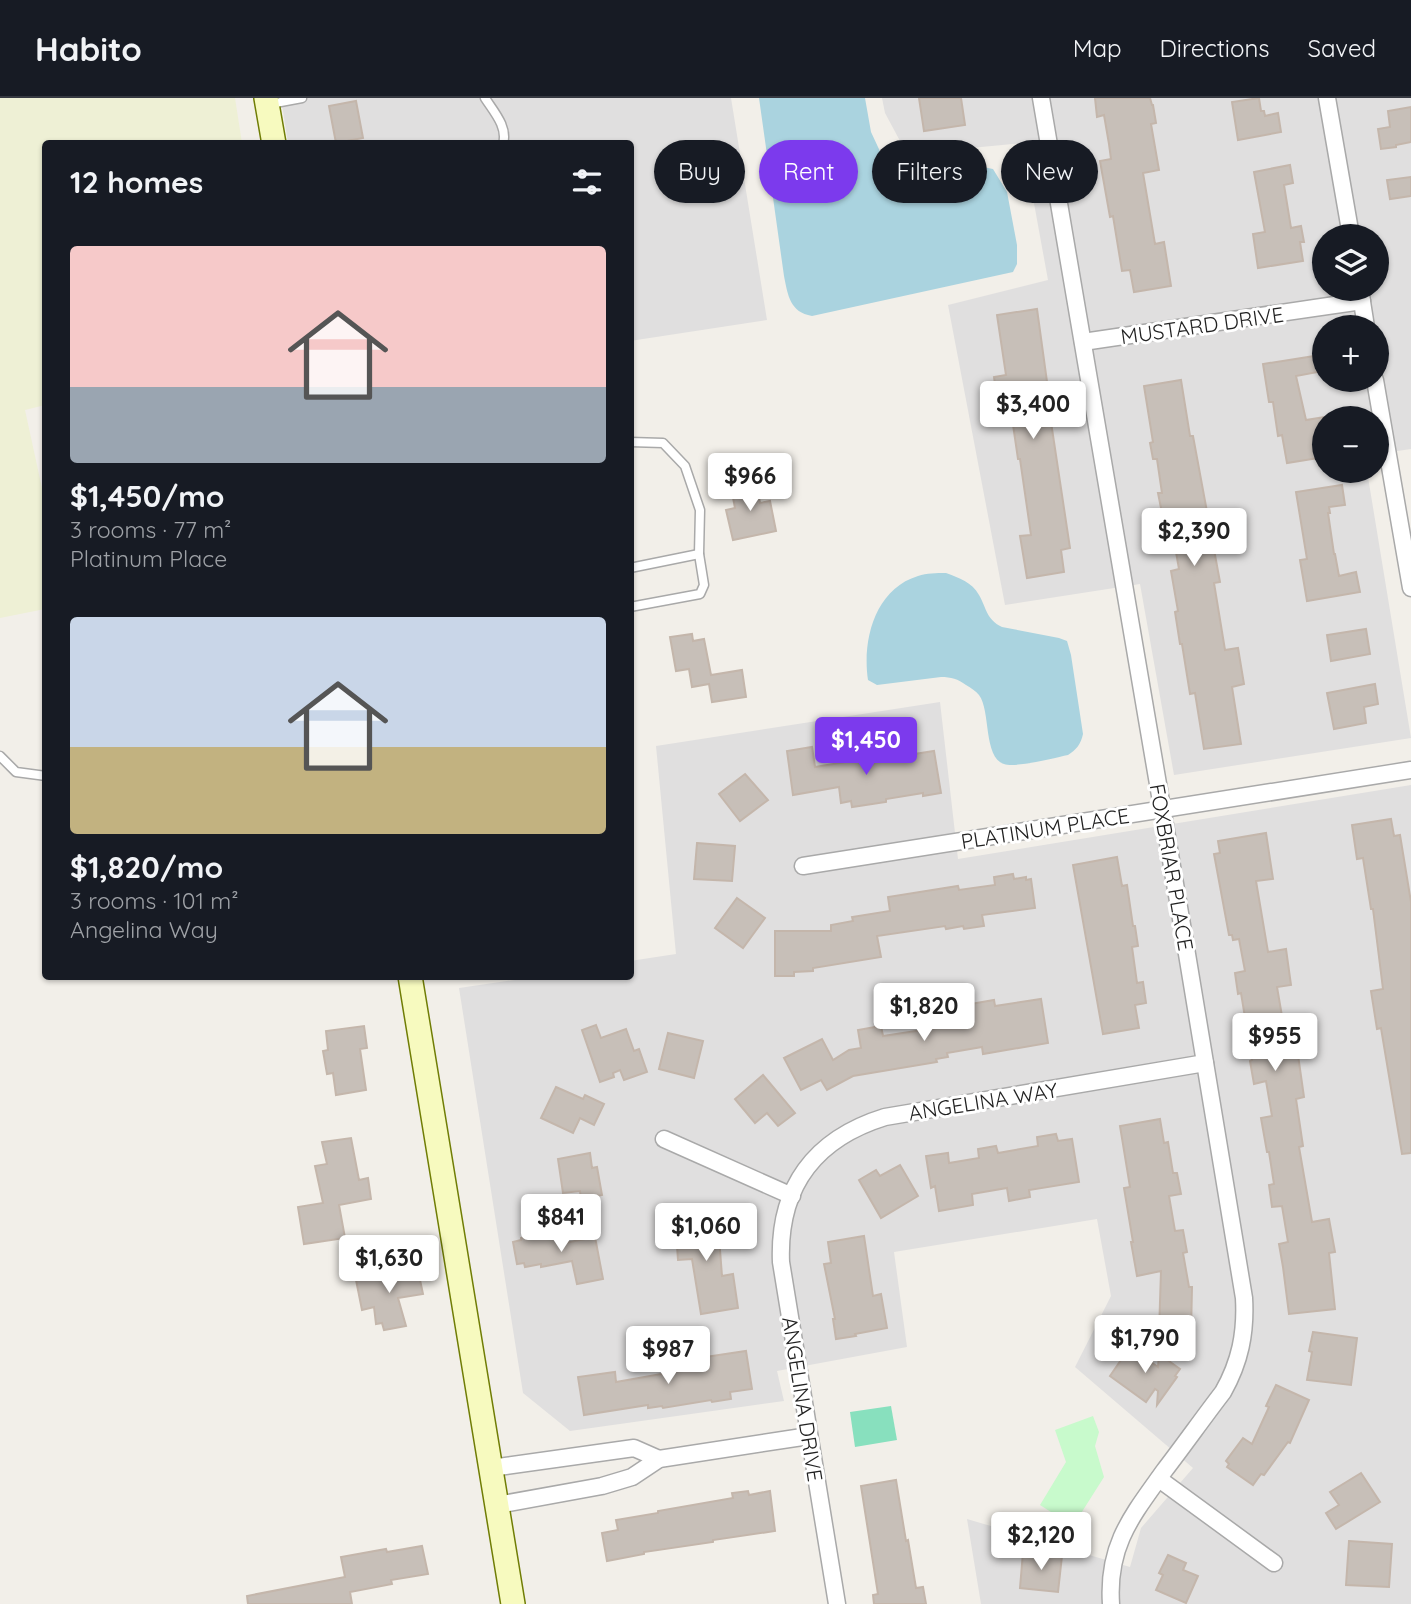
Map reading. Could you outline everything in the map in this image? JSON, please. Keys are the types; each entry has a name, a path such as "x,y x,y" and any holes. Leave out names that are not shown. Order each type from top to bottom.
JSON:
{"main road":[{"path":"267,101 273,140"},
{"path":"411,980 513,1604"}],"street":[{"name":"FOXBRIAR PLACE","path":"1041,98 1244,1298 1245,1324 1240,1353 1230,1379 1132,1514 1121,1536 1112,1570 1111,1604"},
{"path":"1328,98 1349,224"},
{"name":"MUSTARD DRIVE","path":"1083,342 1326,301"},
{"path":"1378,392 1411,588"},
{"name":"PLATINUM PLACE","path":"803,866 1411,770"},
{"name":"ANGELINA WAY","path":"792,1196 799,1181 821,1152 855,1127 885,1117 1205,1063"},
{"path":"664,1139 792,1196"},
{"name":"ANGELINA DRIVE","path":"792,1196 782,1230 781,1262 837,1604"},
{"path":"497,1505 602,1486 632,1477 659,1460 809,1436"},
{"path":"491,1468 634,1448 659,1460"},
{"path":"1159,1479 1274,1563"}],"lane":[{"path":"267,101 302,98"},
{"path":"485,98 504,128 505,140"},
{"path":"634,442 663,443 685,466 701,510 699,554 704,585 700,594 634,606"},
{"path":"634,567 699,554"},
{"path":"0,756 16,772 42,775"}],"shaded area":[{"path":"281,98 731,98 738,140 654,140 654,203 745,203 745,184 767,320 634,340 634,140 288,140"},
{"path":"882,98 1411,98 1411,449 1389,452 1389,406 1312,406 1312,483 1369,483 1411,738 1174,775 1140,584 1005,605 948,305 1048,280 1034,203 1098,203 1098,140 1001,140 1001,145 987,146 987,140 899,140 885,113"},
{"path":"940,702 958,859 1411,785 1411,1604 981,1604 967,1519 1130,1567 1141,1528 1193,1468 1075,1367 1111,1296 1097,1219 894,1252 907,1347 777,1371 784,1401 570,1431 523,1393 459,988 514,980 634,980 634,960 676,954 656,746"}],"green space":[{"path":"0,98 235,98 242,140 42,140 42,406 25,410 42,488 42,610 0,618"},
{"path":"891,1406 897,1440 855,1447 850,1412"},
{"path":"1093,1416 1099,1432 1095,1446 1104,1477 1073,1526 1040,1505 1066,1462 1055,1430"}],"water":[{"path":"759,98 865,98 875,140 872,140 872,203 987,203 987,168 993,169 1001,182 1001,203 1009,203 1017,245 1017,264 1013,272 812,316 799,311 791,302 784,276 774,203 858,203 858,140 765,140"},
{"path":"946,573 973,587 990,617 1002,627 1067,641 1083,734 1071,753 1026,764 1004,764 997,760 993,753 983,702 979,695 963,683 945,677 877,685 868,680 867,649 875,618 882,604 891,592 903,583 921,575"}],"building":[{"path":"919,98 961,98 965,125 924,131"},
{"path":"1095,98 1150,98 1153,105 1156,123 1151,124 1159,170 1143,173 1155,244 1164,242 1171,286 1134,292 1130,270 1122,271 1100,161 1111,159 1109,144 1104,115 1097,117"},
{"path":"1259,98 1261,111 1264,111 1265,116 1278,113 1281,132 1238,140 1232,102"},
{"path":"356,101 363,138 335,140 329,106"},
{"path":"1411,107 1411,142 1381,149 1378,129 1390,127 1388,111"},
{"path":"1290,165 1293,183 1284,185 1291,228 1301,226 1303,261 1258,268 1253,234 1265,232 1254,172"},
{"path":"1411,177 1411,196 1390,199 1387,180"},
{"path":"1037,309 1070,548 1061,550 1064,572 1027,578 1020,536 1031,535 1020,459 1011,411 999,412 994,377 1006,375 997,315"},
{"path":"1312,356 1312,373 1296,376 1306,420 1312,419 1312,459 1287,463 1282,435 1278,436 1273,402 1269,402 1263,364"},
{"path":"1181,380 1220,582 1214,583 1225,650 1238,648 1244,684 1232,687 1241,744 1204,749 1195,693 1190,694 1180,644 1171,571 1179,569 1167,513 1162,513 1158,493 1162,493 1157,459 1153,459 1150,443 1153,442 1144,386"},
{"path":"756,482 760,503 770,501 776,531 733,540 726,510 735,508 731,487"},
{"path":"1342,485 1345,505 1329,507 1328,513 1334,554 1339,576 1356,572 1360,592 1307,601 1300,560 1307,559 1296,492"},
{"path":"1366,629 1370,654 1331,661 1327,635"},
{"path":"692,634 693,641 704,639 711,675 742,670 746,697 712,702 709,684 692,687 689,669 676,671 670,637"},
{"path":"1375,684 1378,704 1364,707 1366,723 1334,729 1327,693"},
{"path":"812,747 815,767 934,751 941,793 923,796 923,793 852,807 851,801 841,803 839,787 793,795 787,751"},
{"path":"745,774 768,800 740,821 719,794"},
{"path":"1391,819 1394,836 1400,835 1411,902 1411,1153 1402,1154 1381,1028 1377,1029 1371,991 1383,989 1373,909 1363,858 1357,859 1352,825"},
{"path":"1266,833 1273,879 1256,881 1268,952 1286,949 1291,985 1277,987 1289,1057 1298,1055 1304,1097 1296,1099 1303,1146 1299,1147 1312,1222 1329,1219 1335,1252 1329,1253 1335,1309 1289,1314 1279,1244 1288,1242 1282,1206 1272,1207 1269,1185 1274,1184 1261,1118 1272,1116 1266,1081 1254,1084 1241,993 1238,994 1235,973 1245,971 1239,939 1233,940 1232,935 1229,935 1214,854 1220,853 1218,841"},
{"path":"697,843 735,846 732,881 694,879"},
{"path":"1117,857 1122,886 1127,885 1135,926 1138,946 1132,947 1137,983 1143,982 1146,1003 1135,1005 1139,1028 1103,1034 1073,865"},
{"path":"1013,874 1014,879 1031,879 1035,908 982,915 984,926 946,929 945,926 877,936 881,957 813,968 813,971 794,972 794,976 775,976 775,931 831,931 831,925 853,921 852,917 890,911 888,897 958,886 959,890 995,885 994,877"},
{"path":"737,898 765,918 743,948 715,928"},
{"path":"1041,999 1048,1043 983,1054 982,1047 947,1053 948,1057 936,1059 937,1062 853,1076 827,1090 821,1080 801,1090 784,1058 822,1039 833,1060 849,1050 861,1048 858,1030 881,1026 883,1036 962,1024 959,1006 994,1000 995,1006"},
{"path":"596,1025 601,1038 626,1029 634,1051 639,1049 647,1072 624,1080 620,1070 613,1073 614,1077 600,1082 582,1030"},
{"path":"364,1026 367,1048 360,1049 366,1090 336,1095 333,1073 327,1074 323,1051 328,1050 326,1031"},
{"path":"668,1033 703,1041 694,1078 659,1069"},
{"path":"763,1075 795,1113 778,1126 767,1113 755,1123 735,1099"},
{"path":"556,1087 583,1099 585,1095 604,1104 594,1125 580,1118 573,1133 541,1118"},
{"path":"1160,1119 1164,1143 1168,1142 1173,1173 1177,1173 1181,1194 1169,1196 1175,1231 1183,1230 1187,1252 1183,1253 1189,1287 1192,1287 1191,1333 1159,1333 1161,1271 1137,1276 1131,1242 1124,1188 1130,1187 1120,1126"},
{"path":"1056,1134 1058,1141 1072,1139 1079,1182 1029,1190 1030,1197 1009,1201 1007,1188 972,1194 973,1205 939,1211 935,1186 931,1188 926,1156 948,1153 949,1163 979,1158 978,1149 996,1146 998,1153 1038,1146 1037,1137"},
{"path":"351,1138 359,1180 368,1178 371,1199 339,1205 345,1238 304,1244 298,1207 323,1203 315,1166 327,1164 322,1142"},
{"path":"590,1153 592,1168 597,1167 602,1195 581,1199 580,1191 563,1193 558,1159"},
{"path":"900,1165 918,1196 881,1218 859,1180 876,1170 880,1176"},
{"path":"713,1214 716,1237 719,1237 722,1276 733,1274 738,1308 701,1314 692,1259 678,1260 675,1217"},
{"path":"562,1230 565,1243 595,1237 603,1279 577,1284 572,1261 541,1267 541,1264 525,1267 524,1263 517,1264 513,1242"},
{"path":"864,1236 873,1296 881,1294 887,1328 836,1339 835,1319 824,1264 831,1263 828,1242"},
{"path":"417,1266 423,1294 398,1298 406,1326 384,1330 382,1323 376,1324 374,1307 362,1310 356,1280"},
{"path":"1313,1332 1357,1338 1351,1385 1307,1380"},
{"path":"1130,1347 1158,1367 1159,1354 1180,1369 1157,1405 1158,1391 1155,1389 1146,1402 1110,1376"},
{"path":"746,1351 752,1389 730,1392 731,1399 663,1408 648,1408 648,1405 584,1415 578,1377 615,1372 616,1382 707,1366 705,1357"},
{"path":"1276,1385 1309,1400 1290,1443 1288,1442 1264,1475 1261,1474 1253,1485 1227,1467 1229,1464 1226,1461 1243,1438 1252,1444"},
{"path":"1361,1473 1380,1502 1336,1529 1326,1513 1339,1505 1330,1492"},
{"path":"896,1480 916,1588 923,1587 926,1604 874,1604 873,1595 878,1594 861,1486"},
{"path":"748,1491 749,1495 770,1491 775,1531 644,1552 607,1561 602,1533 618,1530 616,1520 733,1498 732,1493"},
{"path":"1349,1541 1392,1544 1389,1587 1346,1585"},
{"path":"422,1546 428,1574 391,1580 392,1584 350,1592 352,1604 248,1604 247,1596 345,1577 341,1557"},
{"path":"1023,1552 1062,1556 1058,1592 1020,1588"},
{"path":"1168,1555 1186,1563 1183,1570 1198,1576 1186,1603 1156,1590 1163,1575 1159,1573"}]}
